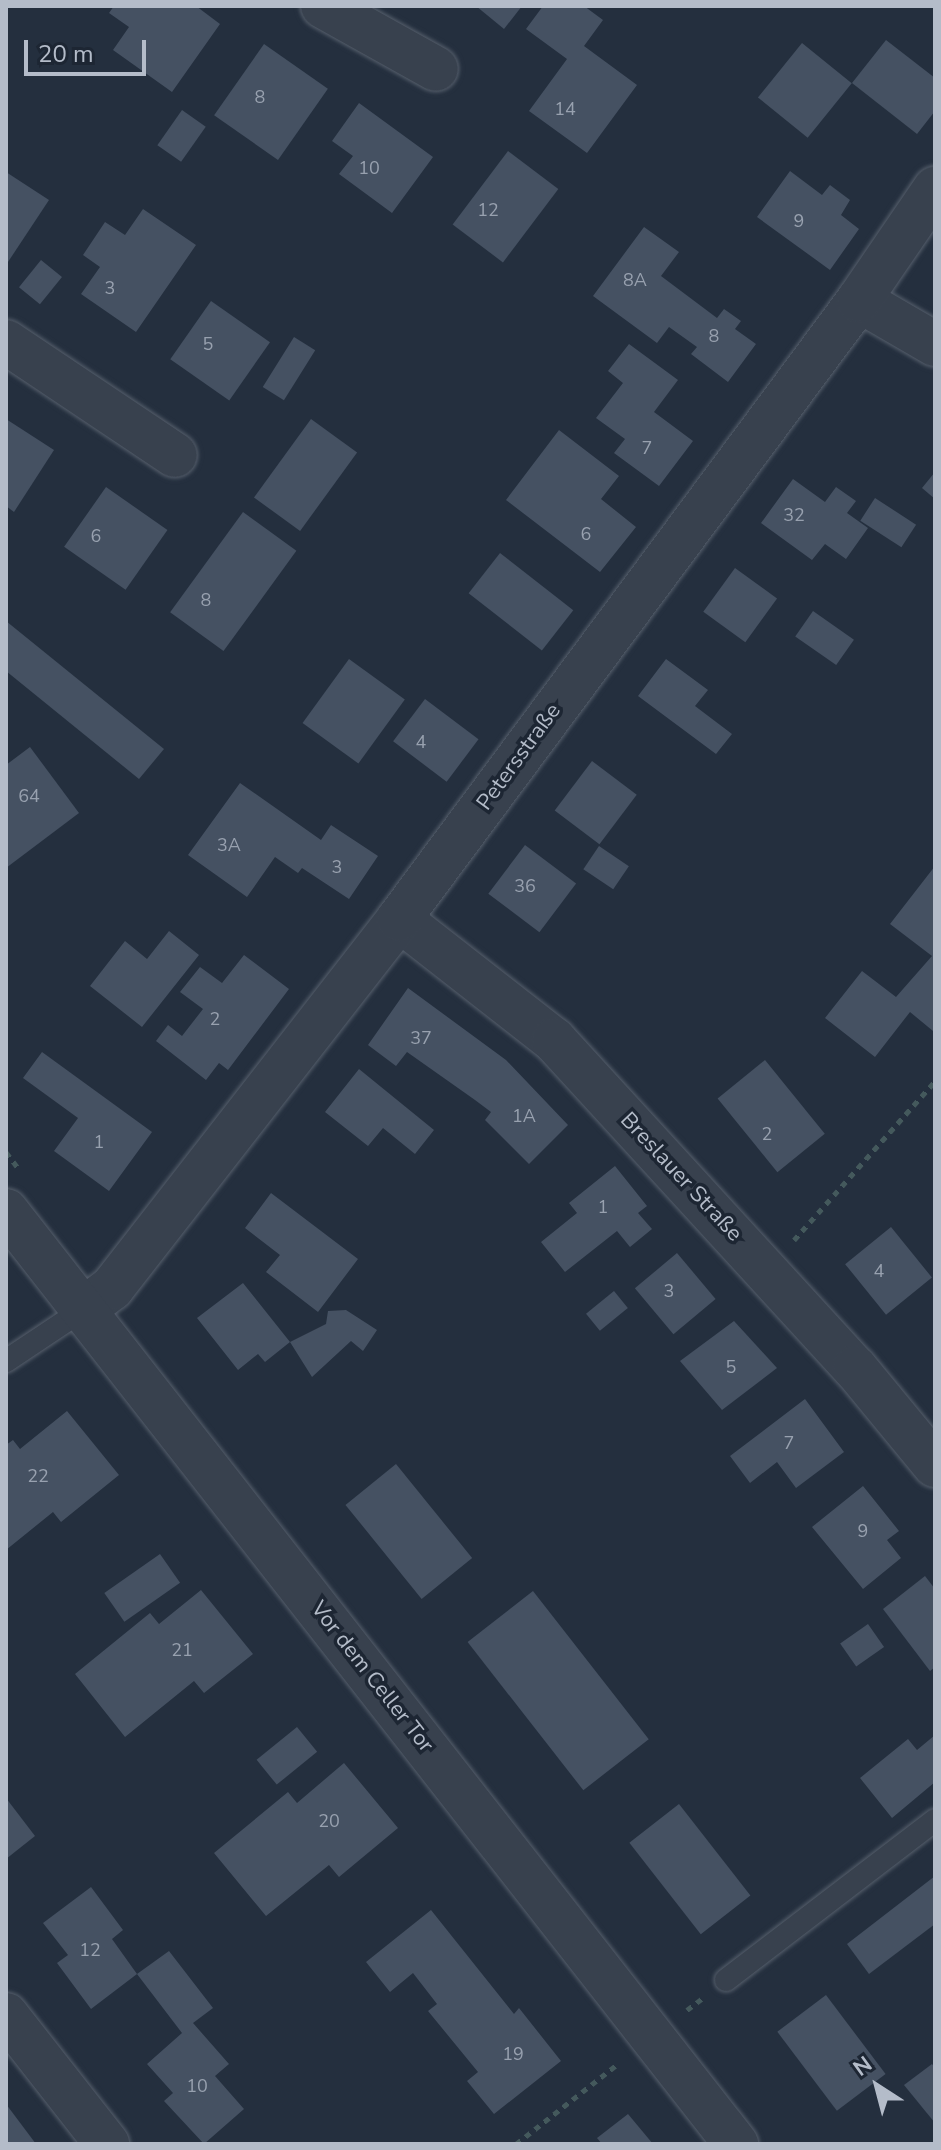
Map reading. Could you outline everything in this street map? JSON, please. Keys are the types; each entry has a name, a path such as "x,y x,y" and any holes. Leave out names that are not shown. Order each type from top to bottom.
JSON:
{"street":[{"path":"323,6 436,69"},
{"name":"Petersstraße","path":"84,1309 112,1288 399,919 859,300 935,189"},
{"path":"859,300 935,344"},
{"path":"6,342 175,455"},
{"name":"Breslauer Straße","path":"399,919 554,1040 855,1368 935,1465"},
{"name":"Vor dem Celler Tor","path":"6,1211 736,2144"},
{"path":"6,2015 107,2144"}],"lane":[{"path":"6,1361 84,1309"},
{"path":"726,1980 935,1820"}],"path":[{"path":"767,1271 935,1081"},
{"path":"516,2144 653,2036"}],"building":[{"path":"114,6 196,6 220,24 172,92 113,50 129,27 109,13"},
{"path":"476,6 522,6 504,29"},
{"path":"543,6 584,6 603,20 584,46 637,85 587,153 529,111 567,59 526,29"},
{"path":"886,40 935,78 935,111 917,134 852,83"},
{"path":"802,43 852,83 808,138 758,97"},
{"path":"264,44 328,89 278,160 214,115"},
{"path":"359,103 433,157 392,213 339,174 353,156 332,141"},
{"path":"182,110 206,127 181,162 157,145"},
{"path":"508,151 558,189 503,262 453,224"},
{"path":"790,171 822,195 830,185 850,200 841,215 859,229 830,270 757,217"},
{"path":"6,172 49,200 6,265"},
{"path":"143,209 196,245 136,332 81,294 100,267 83,255 105,222 125,235"},
{"path":"644,227 679,252 661,276 717,318 724,309 741,321 735,329 756,344 728,382 691,354 697,347 669,327 657,343 593,296"},
{"path":"41,260 62,277 40,304 19,287"},
{"path":"211,301 270,342 229,400 170,359"},
{"path":"294,337 315,350 284,400 263,387"},
{"path":"629,344 678,380 654,412 693,441 659,486 614,453 625,439 596,418 623,383 608,371"},
{"path":"6,419 54,450 14,512 6,506"},
{"path":"311,419 357,453 300,531 254,497"},
{"path":"559,430 619,476 601,499 636,527 600,572 506,500"},
{"path":"935,472 935,499 922,488"},
{"path":"793,479 825,502 836,487 856,501 847,513 868,528 846,559 825,544 812,560 761,523"},
{"path":"106,487 167,530 126,590 64,547"},
{"path":"875,498 916,525 901,547 860,521"},
{"path":"243,512 296,551 224,651 170,612"},
{"path":"500,553 573,610 542,650 469,593"},
{"path":"735,568 777,599 745,642 703,612"},
{"path":"813,611 854,640 836,665 795,636"},
{"path":"6,621 164,749 139,779 6,671"},
{"path":"349,659 405,700 358,763 303,723"},
{"path":"666,659 708,690 695,706 732,734 716,754 638,696"},
{"path":"425,699 479,739 447,782 393,741"},
{"path":"30,747 79,813 6,868 6,765"},
{"path":"592,761 637,795 599,844 555,811"},
{"path":"240,783 321,840 331,825 378,856 349,899 302,868 298,873 275,857 247,897 188,855"},
{"path":"525,845 576,884 539,932 488,894"},
{"path":"599,846 629,866 613,889 583,869"},
{"path":"935,866 935,1028 933,1031 910,1012 875,1057 825,1018 862,971 896,997 932,956 890,924"},
{"path":"169,931 199,955 142,1027 90,986 125,941 147,959"},
{"path":"244,955 289,989 228,1070 219,1063 206,1080 156,1041 168,1025 182,1036 203,1009 180,992 200,967 222,983"},
{"path":"408,988 506,1060 568,1125 529,1164 485,1120 491,1112 475,1100 407,1052 396,1066 368,1045"},
{"path":"42,1052 152,1132 109,1191 54,1151 78,1118 23,1078"},
{"path":"765,1060 825,1134 777,1172 718,1098"},
{"path":"359,1069 434,1130 415,1154 383,1128 368,1146 325,1112"},
{"path":"615,1166 647,1206 638,1213 652,1229 630,1247 617,1231 565,1272 541,1242 577,1213 569,1203"},
{"path":"271,1193 358,1259 318,1312 266,1272 280,1255 245,1228"},
{"path":"891,1227 932,1278 886,1315 845,1264"},
{"path":"677,1253 716,1299 673,1334 635,1288"},
{"path":"243,1283 290,1342 265,1362 258,1354 238,1370 197,1318"},
{"path":"614,1291 628,1308 600,1331 586,1314"},
{"path":"346,1310 377,1330 363,1351 351,1341 312,1377 290,1342 326,1324 328,1311"},
{"path":"734,1321 777,1368 722,1410 680,1361"},
{"path":"805,1399 844,1452 796,1488 777,1462 750,1483 730,1456"},
{"path":"67,1411 119,1475 61,1522 53,1512 6,1550 6,1445 13,1440 20,1449"},
{"path":"396,1464 472,1558 422,1599 345,1505"},
{"path":"863,1486 899,1531 887,1540 901,1558 863,1589 812,1527"},
{"path":"160,1554 180,1583 124,1622 104,1593"},
{"path":"925,1576 935,1589 935,1667 930,1671 883,1609"},
{"path":"201,1590 253,1654 204,1693 194,1681 125,1737 75,1674 150,1613 159,1624"},
{"path":"533,1591 649,1739 583,1790 468,1642"},
{"path":"868,1624 884,1647 856,1666 840,1644"},
{"path":"297,1727 317,1752 277,1785 257,1760"},
{"path":"935,1735 935,1782 892,1818 860,1778 908,1739 917,1750"},
{"path":"344,1763 398,1828 339,1877 329,1865 266,1916 214,1853 288,1792 297,1803"},
{"path":"6,1798 35,1836 6,1859"},
{"path":"679,1804 750,1895 701,1934 629,1843"},
{"path":"935,1876 935,1924 869,1974 847,1944"},
{"path":"91,1887 123,1930 112,1939 137,1974 91,2009 57,1963 68,1955 43,1923"},
{"path":"431,1910 514,2014 519,2008 561,2061 494,2114 467,2081 478,2072 428,2011 437,2004 413,1973 390,1992 366,1962"},
{"path":"169,1951 213,2008 193,2023 229,2064 215,2076 244,2109 204,2144 164,2101 173,2093 147,2064 182,2033 137,1974"},
{"path":"826,1995 886,2074 837,2111 777,2032"},
{"path":"932,2064 935,2068 935,2123 904,2085"},
{"path":"6,2104 36,2144 6,2144"},
{"path":"628,2114 653,2144 602,2144 597,2138"}]}
